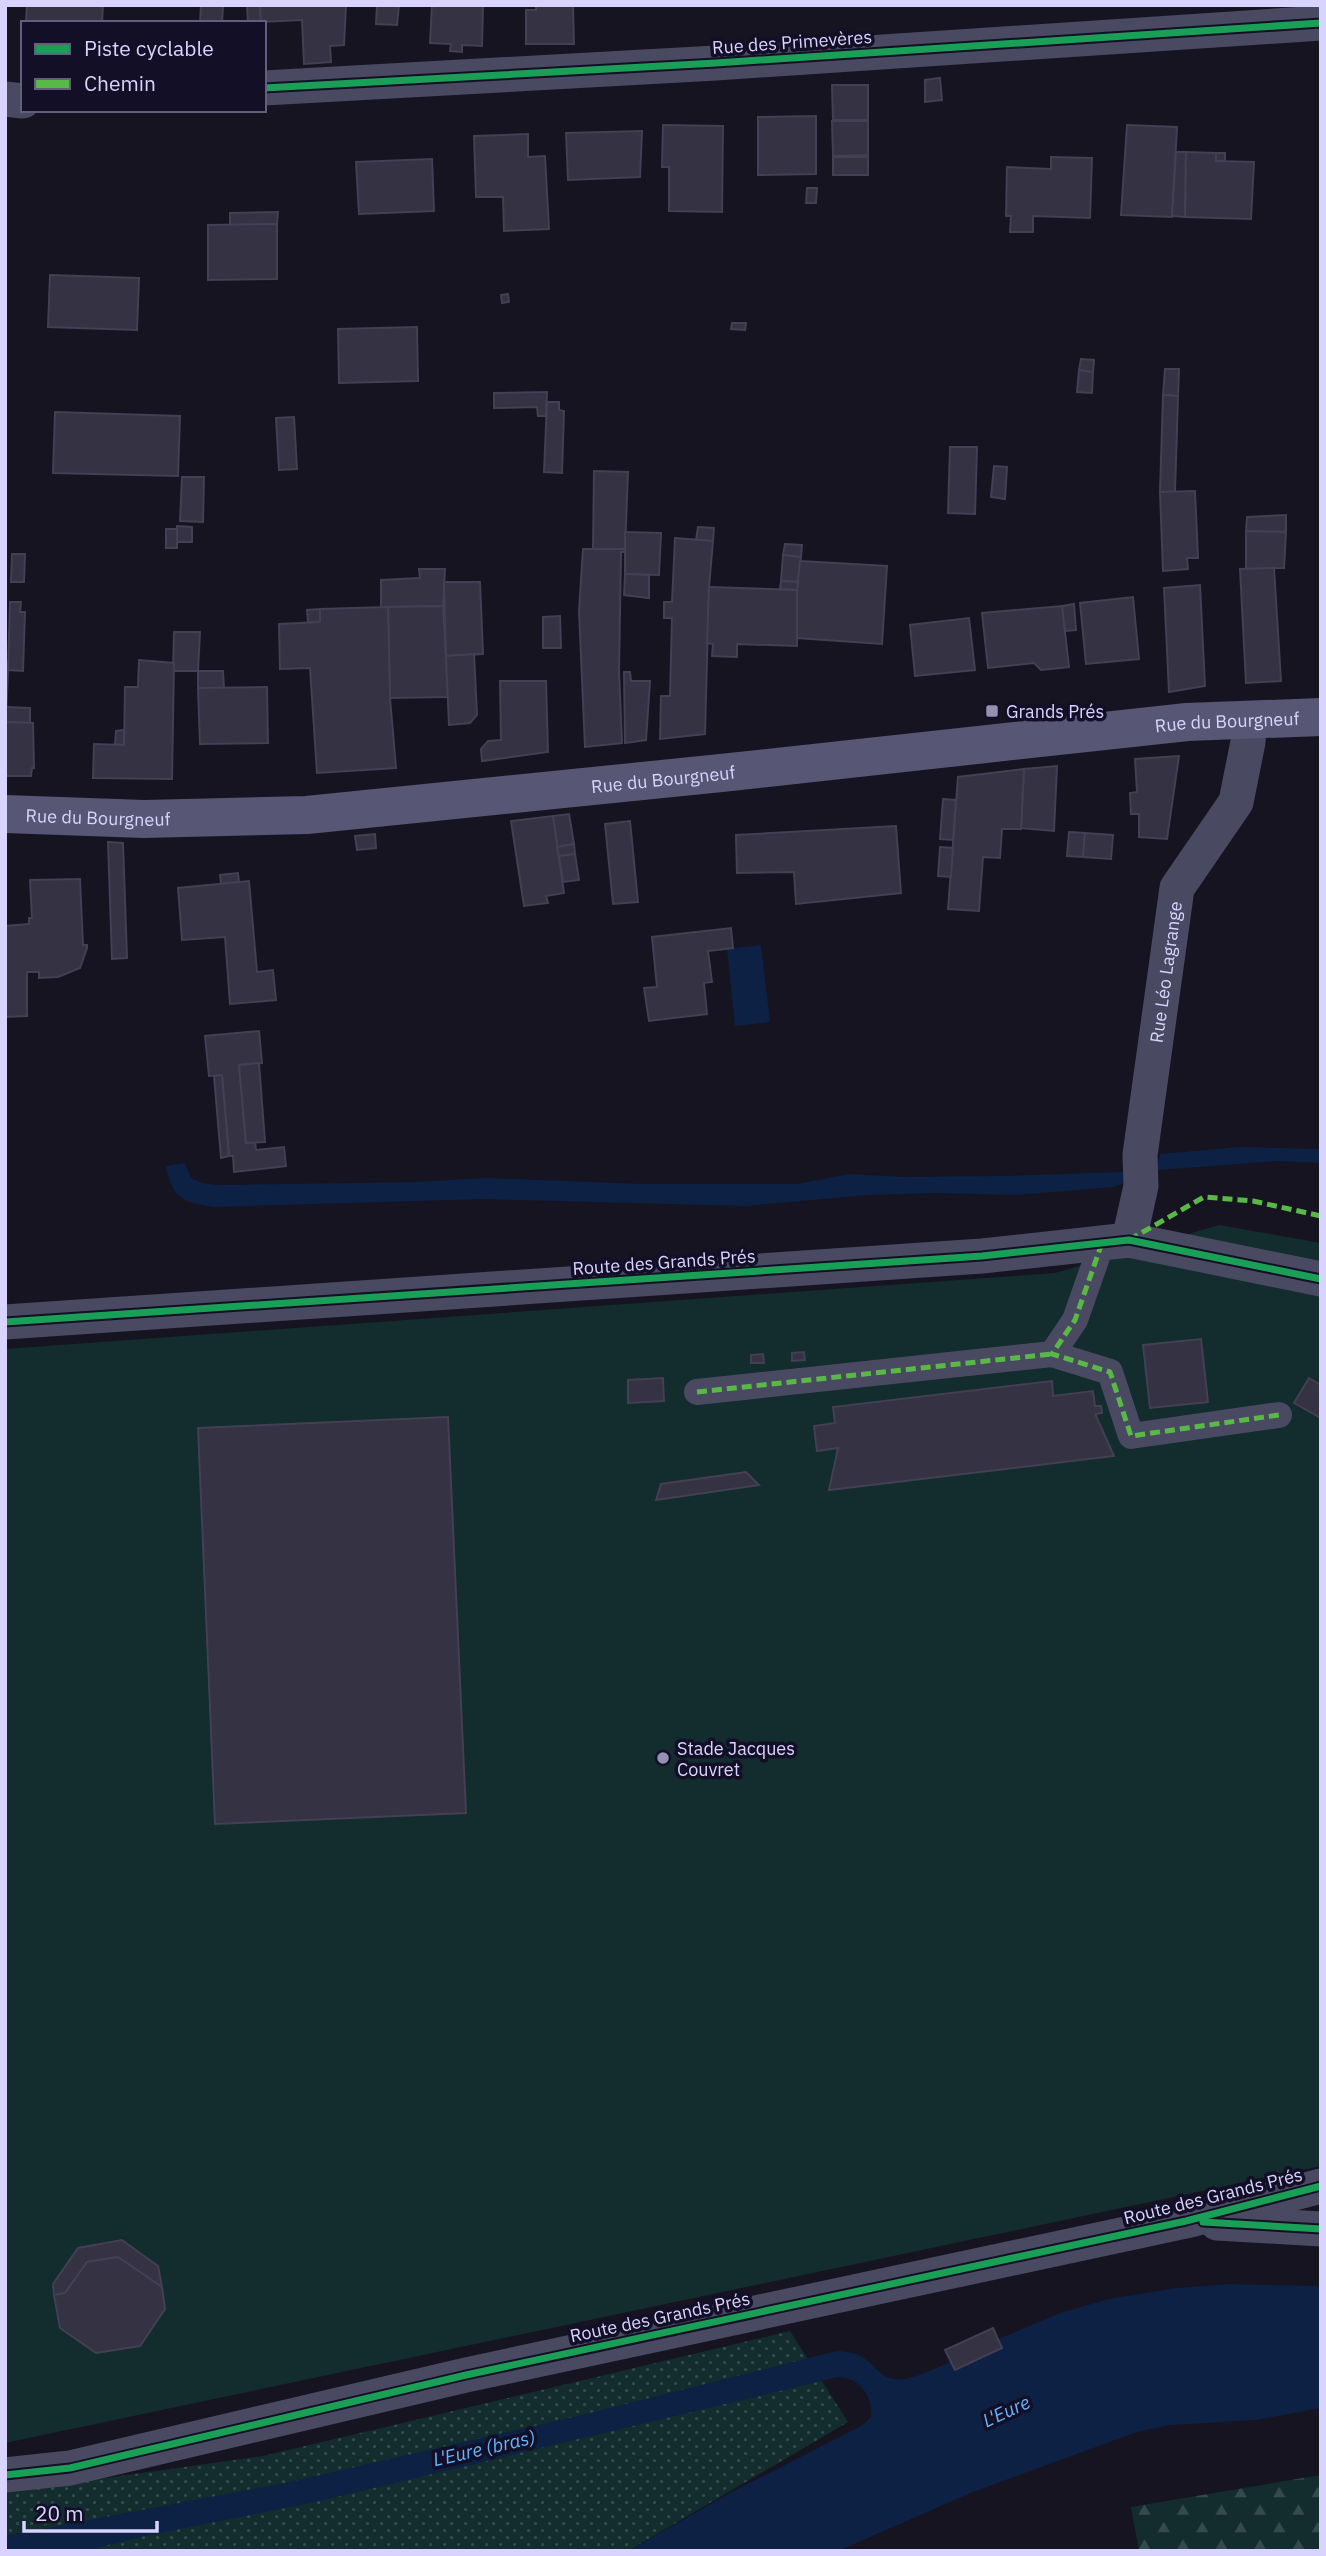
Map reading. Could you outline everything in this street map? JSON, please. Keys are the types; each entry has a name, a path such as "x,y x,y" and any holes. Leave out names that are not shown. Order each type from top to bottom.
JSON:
{"main road":[{"name":"Rue du Bourgneuf","path":"5,814 144,819 307,815 1186,722 1321,718"}],"street":[{"name":"Rue des Primevères","path":"266,88 1321,23"},
{"name":"Rue Léo Lagrange","path":"1116,1242 1140,1171 1177,888 1236,802 1250,720"},
{"name":"Route des Grands Prés","path":"5,1322 982,1256 1116,1242 1321,1279"},
{"path":"1052,1354 1075,1320 1116,1242"},
{"path":"697,1392 1052,1354 1110,1372 1131,1436 1279,1415"},
{"name":"Route des Grands Prés","path":"5,2475 70,2468 466,2375 1186,2221 1321,2186"},
{"path":"1186,2221 1321,2230"}],"green space":[{"name":"Stade Jacques Couvret","path":"1219,1225 1321,1243 1321,2166 5,2443 5,1349 1055,1273"},
{"path":"790,2331 848,2422 628,2551 5,2551 5,2492 263,2456"},
{"path":"1321,2475 1321,2551 1139,2551 1131,2507"}],"water":[{"path":"761,945 770,1022 735,1026 727,949"},
{"path":"1240,1147 1321,1149 1321,1163 1277,1161 1159,1170 1114,1187 1016,1195 867,1195 745,1206 484,1199 215,1207 195,1204 181,1197 172,1186 166,1166 185,1163 191,1178 217,1185 414,1182 487,1178 644,1184 797,1184 850,1174 903,1177 1123,1172 1160,1158 1160,1154"},
{"path":"1229,2284 1321,2286 1321,2408 1256,2420 1170,2425 1137,2432 973,2492 838,2551 628,2551 730,2493 863,2425 871,2417 867,2396 852,2380 838,2377 315,2502 84,2551 5,2551 5,2536 290,2482 582,2415 837,2351 859,2355 880,2373 899,2380 951,2362 955,2370 1002,2348 999,2339 1060,2313 1109,2299 1177,2288"}],"building":[{"path":"27,5 103,5 102,21 26,21"},
{"path":"201,5 223,6 222,21 200,21"},
{"path":"247,5 260,5 261,21 248,21"},
{"path":"260,5 346,5 344,45 330,46 331,62 304,64 302,20 261,21"},
{"path":"377,5 399,5 397,25 376,24"},
{"path":"432,5 483,5 482,46 462,45 462,52 450,51 451,44 430,43"},
{"path":"536,5 573,5 574,44 526,44 526,10 536,10"},
{"path":"940,78 942,100 925,102 925,80"},
{"path":"832,85 868,85 868,120 833,120"},
{"path":"816,116 816,174 758,175 758,117"},
{"path":"832,121 868,121 868,155 833,156"},
{"path":"663,125 723,126 722,212 669,211 669,167 662,167"},
{"path":"1127,125 1177,127 1172,217 1121,215"},
{"path":"642,131 640,177 568,180 566,133"},
{"path":"528,134 528,157 545,156 549,229 504,231 503,197 476,197 474,136"},
{"path":"1176,152 1186,152 1185,217 1172,216"},
{"path":"1186,152 1216,153 1216,161 1254,162 1251,219 1185,217"},
{"path":"1216,153 1225,153 1225,161 1216,161"},
{"path":"833,157 868,157 868,175 833,175"},
{"path":"1051,157 1092,158 1090,218 1033,216 1033,232 1010,232 1011,216 1006,216 1007,167 1051,169"},
{"path":"432,159 434,211 359,214 356,162"},
{"path":"807,188 817,188 816,203 806,203"},
{"path":"278,212 277,224 230,225 230,213"},
{"path":"277,224 277,279 208,280 208,225"},
{"path":"50,275 139,278 137,330 48,327"},
{"path":"508,294 509,302 502,303 501,295"},
{"path":"732,323 746,323 745,330 731,329"},
{"path":"417,327 418,381 339,383 338,329"},
{"path":"1081,359 1094,360 1093,372 1079,370"},
{"path":"1165,369 1179,369 1178,396 1163,395"},
{"path":"1079,370 1093,372 1092,393 1077,392"},
{"path":"547,392 546,416 538,416 537,407 494,408 494,393"},
{"path":"1163,395 1178,396 1175,492 1160,492"},
{"path":"547,402 559,402 559,410 564,411 562,473 544,472"},
{"path":"55,412 180,416 178,476 53,473"},
{"path":"294,417 297,469 279,470 276,418"},
{"path":"950,447 977,447 975,514 948,513"},
{"path":"994,466 1007,467 1005,499 991,497"},
{"path":"594,471 628,472 625,549 593,549"},
{"path":"182,477 204,477 203,522 180,521"},
{"path":"1195,491 1198,558 1187,558 1188,569 1163,571 1160,492"},
{"path":"1286,515 1286,532 1246,531 1247,517"},
{"path":"177,526 192,527 192,542 177,542"},
{"path":"698,527 714,528 713,541 696,540"},
{"path":"166,529 177,529 177,548 166,548"},
{"path":"1246,531 1286,532 1284,568 1246,569"},
{"path":"625,532 661,533 659,575 625,574"},
{"path":"675,538 713,541 705,734 660,739 661,696 670,696 672,618 664,618 664,602 672,602"},
{"path":"785,544 802,545 801,557 783,555"},
{"path":"583,549 625,549 625,552 621,552 619,671 622,743 585,747 579,611"},
{"path":"12,554 25,554 24,582 11,582"},
{"path":"783,555 801,557 798,582 781,581"},
{"path":"800,561 887,566 882,644 797,638"},
{"path":"1274,568 1281,681 1246,683 1240,569"},
{"path":"419,569 445,569 443,606 381,607 381,580 420,578"},
{"path":"625,574 649,575 649,598 624,595"},
{"path":"781,581 798,582 797,590 780,589"},
{"path":"444,582 480,582 483,654 446,656"},
{"path":"1200,585 1205,686 1169,692 1164,588"},
{"path":"709,587 797,590 797,646 737,644 737,657 712,656 713,644 707,643"},
{"path":"1133,597 1139,659 1086,664 1080,603"},
{"path":"10,602 21,602 20,612 25,612 23,671 8,670"},
{"path":"1074,604 1076,630 1065,631 1062,606"},
{"path":"443,606 448,697 390,698 388,607"},
{"path":"1062,606 1069,667 1041,670 1034,663 988,668 982,613"},
{"path":"388,607 390,698 396,768 317,773 310,668 280,669 279,624 320,622 320,609"},
{"path":"320,609 320,622 308,622 307,610"},
{"path":"560,616 561,648 543,648 543,617"},
{"path":"969,618 975,670 915,676 910,625"},
{"path":"174,632 200,632 198,671 173,671"},
{"path":"474,654 477,715 470,723 449,725 446,656"},
{"path":"139,660 174,663 172,779 93,778 94,744 124,745 125,687 138,687"},
{"path":"5,662 8,662 8,670 5,743"},
{"path":"198,671 223,671 224,688 198,688"},
{"path":"624,672 630,672 631,681 650,681 646,740 625,743"},
{"path":"500,681 546,681 548,752 482,761 481,749 488,741 501,740"},
{"path":"267,687 268,743 200,744 198,688"},
{"path":"6,707 30,708 30,723 6,722"},
{"path":"6,722 33,723 34,768 31,776 5,776"},
{"path":"124,730 124,745 115,744 116,731"},
{"path":"1179,756 1167,839 1139,837 1139,814 1131,814 1130,793 1137,792 1135,759"},
{"path":"1057,766 1054,831 1021,828 1024,769"},
{"path":"1024,769 1021,829 1002,829 1000,858 983,857 979,911 948,909 958,777"},
{"path":"943,799 956,800 953,840 940,839"},
{"path":"569,814 574,844 557,847 553,816"},
{"path":"553,816 564,893 546,896 548,903 524,906 511,821"},
{"path":"630,821 638,902 613,904 605,824"},
{"path":"896,826 901,893 796,904 794,872 737,873 736,835"},
{"path":"1069,832 1085,833 1083,857 1067,856"},
{"path":"1085,833 1113,835 1111,859 1083,857"},
{"path":"375,834 376,848 357,850 355,836"},
{"path":"108,842 123,843 127,958 112,959"},
{"path":"574,844 575,854 559,856 557,847"},
{"path":"940,847 953,848 951,877 938,876"},
{"path":"575,854 579,880 563,882 559,856"},
{"path":"238,873 239,882 221,884 220,875"},
{"path":"80,879 83,945 87,945 87,948 80,968 58,977 39,978 39,972 27,972 27,1016 5,1017 5,926 29,924 29,918 32,918 30,880"},
{"path":"249,881 257,972 273,970 276,1000 230,1004 225,937 182,940 178,888"},
{"path":"731,928 733,948 708,951 712,982 704,983 707,1014 649,1021 644,988 657,987 652,937"},
{"path":"259,1031 262,1063 239,1065 246,1143 255,1142 256,1150 284,1147 286,1166 234,1172 233,1156 229,1156 222,1075 209,1076 205,1036"},
{"path":"259,1063 265,1142 246,1143 239,1065"},
{"path":"222,1075 229,1156 221,1158 214,1076"},
{"path":"1201,1339 1208,1402 1150,1408 1143,1345"},
{"path":"804,1352 805,1360 792,1361 792,1353"},
{"path":"763,1354 764,1363 751,1363 751,1355"},
{"path":"663,1378 664,1401 628,1403 628,1380"},
{"path":"1309,1378 1321,1385 1321,1418 1294,1403"},
{"path":"1052,1381 1053,1396 1093,1391 1095,1406 1101,1406 1102,1413 1096,1416 1114,1456 829,1490 838,1448 817,1451 814,1426 835,1423 833,1407"},
{"path":"448,1417 466,1813 215,1824 198,1428"},
{"path":"746,1472 759,1485 656,1500 661,1484"},
{"path":"122,2240 158,2266 162,2287 118,2257 87,2262 65,2293 54,2295 53,2284 78,2248"},
{"path":"118,2257 162,2287 165,2309 140,2346 96,2353 60,2328 54,2295 65,2293 87,2262"},
{"path":"993,2328 1002,2348 955,2370 945,2350"}],"marked path":[{"path":"1129,1240 1204,1197 1253,1201 1321,1216"},
{"path":"1102,1243 1075,1320 1052,1354 1110,1372 1131,1436 1279,1415"},
{"path":"697,1392 1052,1354"}],"cycle path":[{"path":"266,88 716,63 1321,23"},
{"path":"5,1322 982,1256 1129,1240 1321,1279"},
{"path":"5,2475 70,2468 466,2375 1186,2221 1321,2186"},
{"path":"1203,2222 1321,2229"}],"place":[{"name":"Grands Prés","path":"992,711"},
{"name":"Stade Jacques Couvret","path":"663,1758"}],"water label":[{"name":"L'Eure","path":"1006,2411"},
{"name":"L'Eure (bras)","path":"484,2448"}]}
